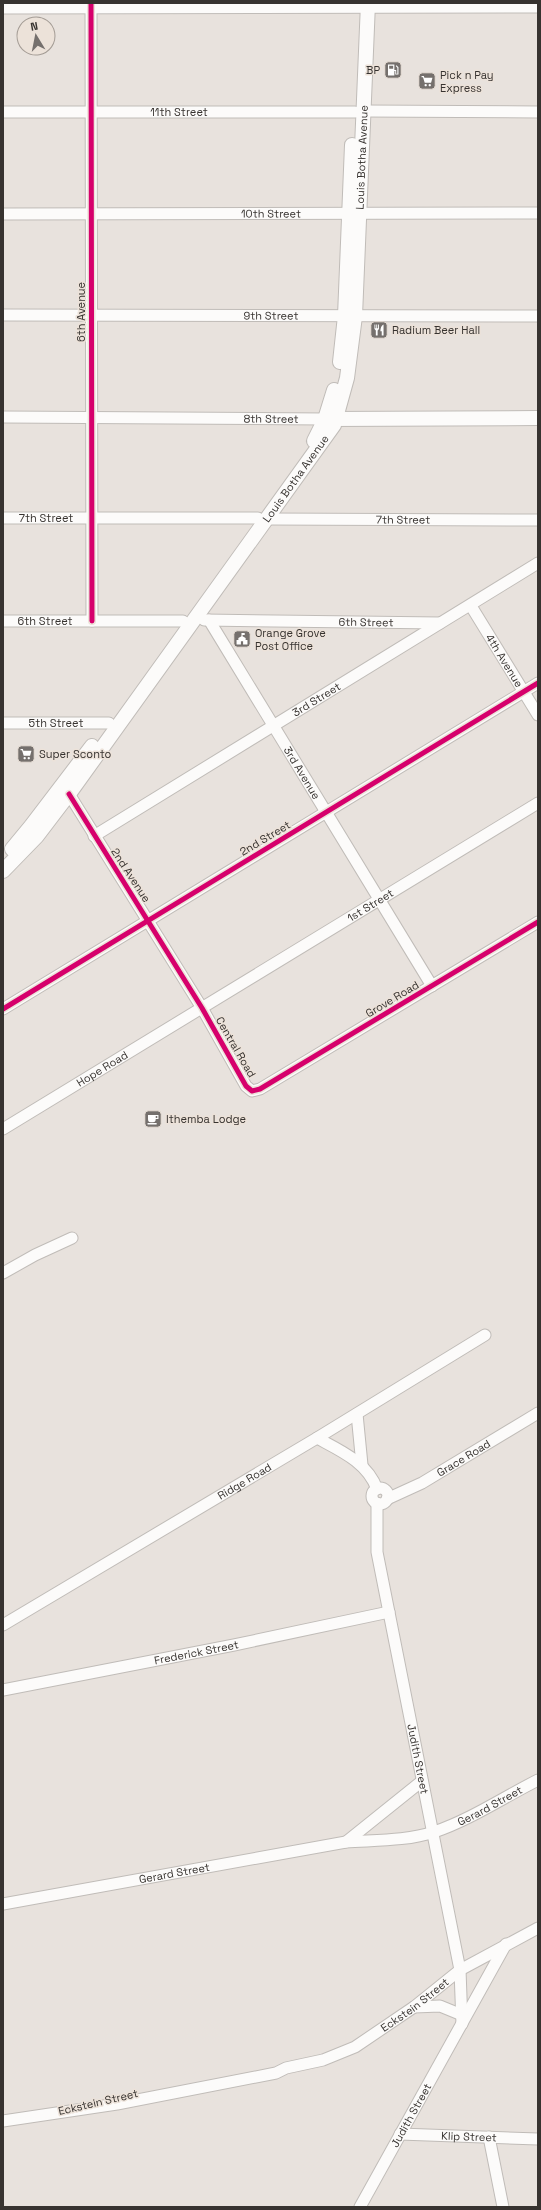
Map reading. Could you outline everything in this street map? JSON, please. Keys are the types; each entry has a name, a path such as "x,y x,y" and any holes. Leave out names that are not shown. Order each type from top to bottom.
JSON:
{"main road":[{"name":"Louis Botha Avenue","path":"3,871 37,836 69,794 189,621 263,519 330,433 331,419 347,378 364,5"},
{"name":"8th Street","path":"331,419 538,418"},
{"name":"Louis Botha Avenue","path":"3,858 31,826 189,621"}],"street":[{"path":"3,8 91,5 364,5 538,7"},
{"name":"6th Avenue","path":"91,5 92,621"},
{"name":"11th Street","path":"3,112 538,112"},
{"name":"10th Street","path":"3,214 538,213"},
{"name":"9th Street","path":"3,315 538,316"},
{"name":"8th Street","path":"3,417 331,419"},
{"name":"7th Street","path":"3,518 538,520"},
{"name":"3rd Street","path":"94,836 440,623 472,606 538,563"},
{"name":"4th Avenue","path":"472,606 538,715"},
{"name":"6th Street","path":"3,621 209,620 440,623"},
{"name":"3rd Avenue","path":"209,620 432,986"},
{"name":"2nd Street","path":"3,1009 538,683"},
{"name":"5th Street","path":"3,723 109,723"},
{"name":"2nd Avenue","path":"69,794 202,1008"},
{"name":"1st Street","path":"202,1008 538,803"},
{"name":"Grove Road","path":"256,1091 538,922"},
{"name":"Central Road","path":"202,1008 246,1086 249,1089 256,1091"},
{"name":"Hope Road","path":"3,1129 202,1008"},
{"path":"3,1273 35,1255 72,1238"},
{"name":"Ridge Road","path":"3,1625 357,1414 485,1335"},
{"name":"Grace Road","path":"387,1499 422,1483 538,1413"},
{"path":"357,1414 362,1465"},
{"path":"317,1438 362,1465 373,1479 377,1488"},
{"path":"377,1488 384,1489 388,1496 383,1504 377,1503 372,1498 374,1491 377,1488"},
{"name":"Judith Street","path":"377,1503 377,1547 460,1970 462,2020"},
{"name":"Frederick Street","path":"3,1690 389,1612"},
{"name":"Gerard Street","path":"3,1904 346,1842 397,1838 433,1832 460,1821 538,1780"},
{"name":"Gerard Street","path":"346,1842 422,1781"},
{"name":"Eckstein Street","path":"3,2122 52,2112 78,2104 179,2084 275,2067 286,2068 323,2060 355,2047 414,2006 460,1970 538,1928"},
{"name":"Judith Street","path":"360,2207 462,2020 506,1944"},
{"path":"414,2006 440,2006 462,2020"},
{"name":"Klip Street","path":"400,2134 538,2139"},
{"path":"489,2137 503,2207"}],"cycle path":[{"path":"91,3 92,621"},
{"path":"3,1009 538,683"},
{"path":"69,794 202,1008 246,1086 252,1091 260,1089 538,922"}],"place":[{"name":"BP","path":"393,70"},
{"name":"Pick n Pay Express","path":"427,81"},
{"name":"Radium Beer Hall","path":"379,330"},
{"name":"Orange Grove Post Office","path":"242,639"},
{"name":"Super Sconto","path":"26,754"},
{"name":"Ithemba Lodge","path":"153,1119"}]}
